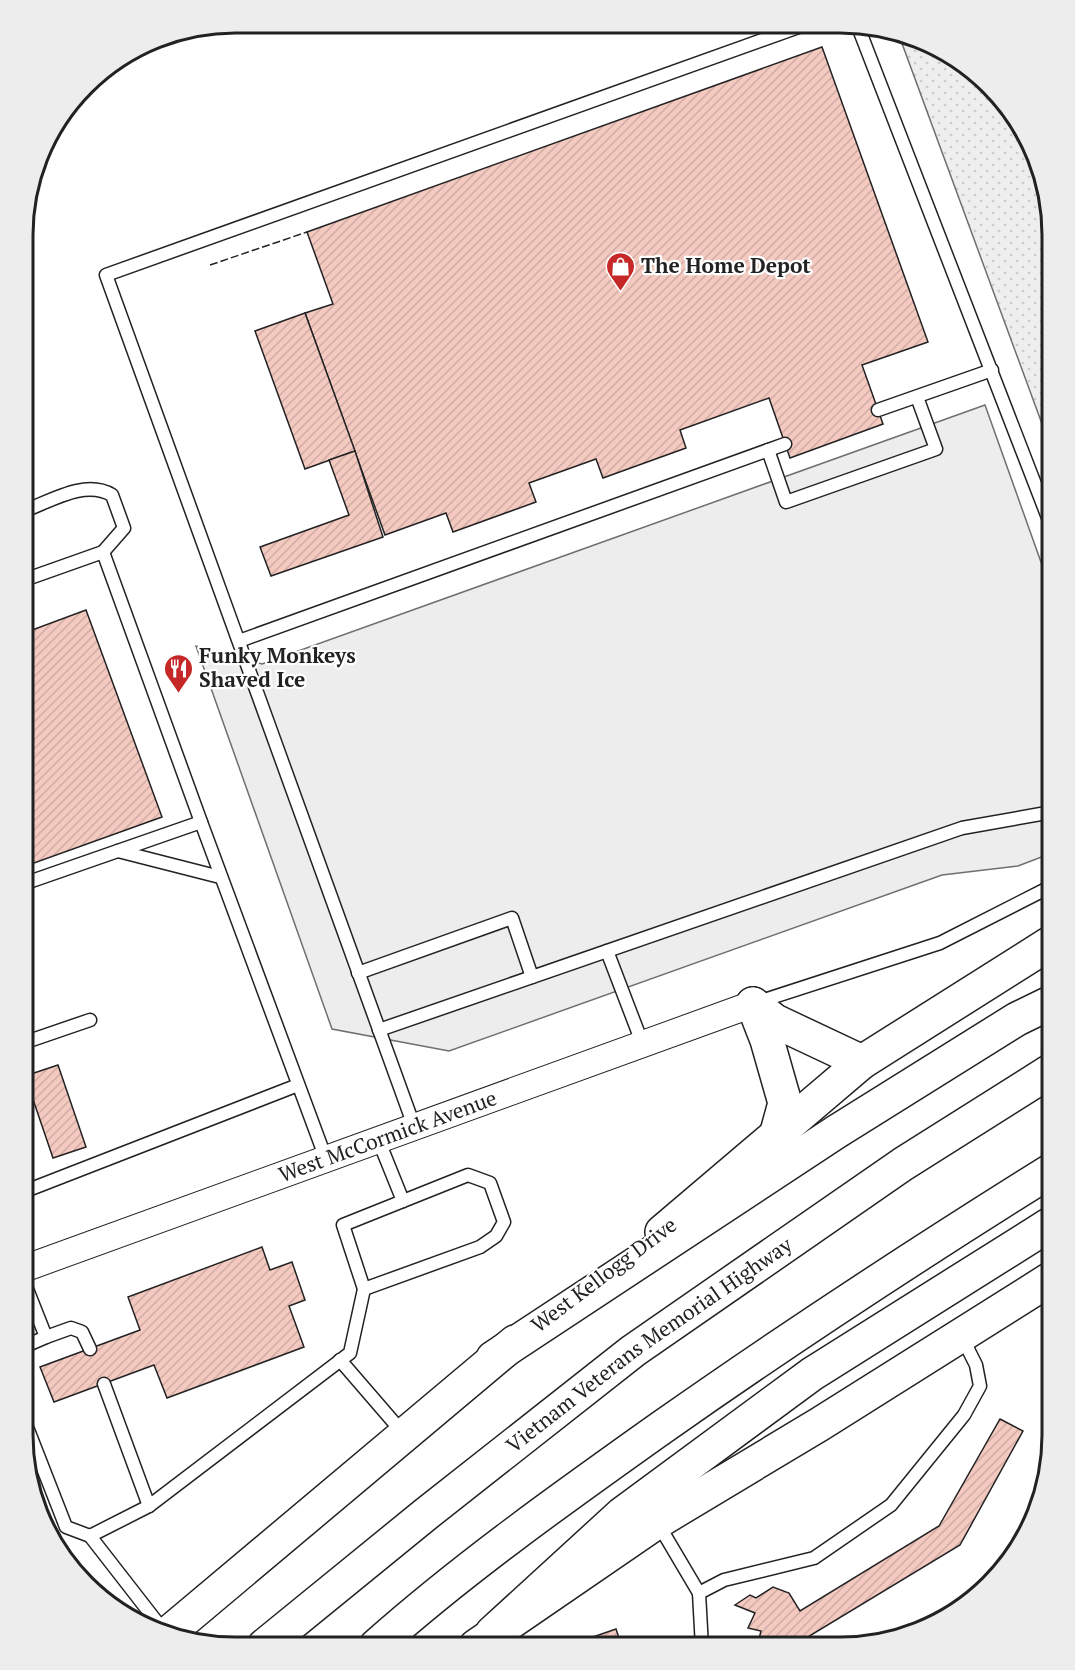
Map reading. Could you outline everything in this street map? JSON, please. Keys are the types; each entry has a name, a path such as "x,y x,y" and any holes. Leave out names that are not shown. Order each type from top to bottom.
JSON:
{"main road":[{"name":"West Kellogg Drive","path":"175,1627 494,1358 675,1222 862,1062 1042,948"},
{"path":"753,1004 775,1021 862,1062"},
{"path":"753,1004 767,1040 785,1102 776,1136"},
{"path":"494,1358 846,1126 1017,1019 1042,1007"},
{"name":"Vietnam Veterans Memorial Highway","path":"275,1637 426,1514 633,1351 903,1164 1042,1076"},
{"path":"386,1637 585,1482 872,1283 1042,1176"},
{"path":"495,1637 622,1514 812,1374 1042,1229"},
{"path":"497,1637 657,1522 1042,1284"}],"street":[{"name":"West McCormick Avenue","path":"33,1265 753,1004"}],"lane":[{"path":"414,1126 106,275 782,33"},
{"path":"861,35 1042,502"},
{"path":"878,410 992,370"},
{"path":"768,450 786,502 936,448 918,397"},
{"path":"239,641 784,444"},
{"path":"33,508 87,488 101,488 112,495 124,528 103,552 33,577"},
{"path":"103,552 220,878 326,1159"},
{"path":"379,1030 962,828 1042,814"},
{"path":"33,881 201,822"},
{"path":"118,851 220,878"},
{"path":"753,1004 940,943 1042,891"},
{"path":"358,973 512,918 532,977"},
{"path":"607,951 642,1045"},
{"path":"33,1040 90,1020"},
{"path":"33,1188 298,1084"},
{"path":"378,1139 403,1201"},
{"path":"90,1536 149,1506 350,1353 364,1289 344,1225 468,1174 490,1183 504,1222 496,1236 480,1247 364,1289"},
{"path":"33,1304 46,1337"},
{"path":"33,1343 71,1328 82,1332 90,1349"},
{"path":"699,1593 724,1580 814,1558 891,1505 964,1415 980,1386 976,1365 961,1335"},
{"path":"340,1360 404,1433"},
{"path":"104,1384 149,1506"},
{"path":"34,1447 66,1527 90,1536 156,1621"},
{"path":"657,1522 699,1593 701,1637"}],"shaded area":[{"path":"902,43 941,60 983,92 1015,134 1027,158 1038,195 1042,235 1042,424"},
{"path":"985,405 1042,565 1042,857 1018,866 942,875 449,1051 332,1029 196,646 262,664"}],"building":[{"name":"The Home Depot","path":"822,47 928,342 862,365 883,424 790,458 769,398 680,430 686,448 603,478 596,459 529,483 536,502 453,532 446,513 385,535 305,313 333,304 307,232"},
{"path":"305,313 355,451 305,469 255,331"},
{"path":"355,451 383,537 271,576 260,547 349,515 329,460"},
{"path":"86,610 162,817 33,863 33,630"},
{"path":"58,1065 86,1147 53,1158 33,1099 33,1073"},
{"path":"262,1247 270,1270 292,1262 305,1300 289,1306 304,1347 167,1398 154,1365 54,1402 40,1367 140,1330 128,1297"},
{"path":"1000,1419 1023,1431 960,1545 808,1637 760,1637 761,1631 748,1628 755,1613 735,1605 750,1595 756,1598 773,1587 789,1593 800,1611 939,1526"},
{"path":"616,1629 619,1637 593,1637"}],"fence":[{"path":"210,265 307,232"}],"place":[{"name":"The Home Depot","path":"620,292"},
{"name":"Funky Monkeys Shaved Ice","path":"178,694"}]}
